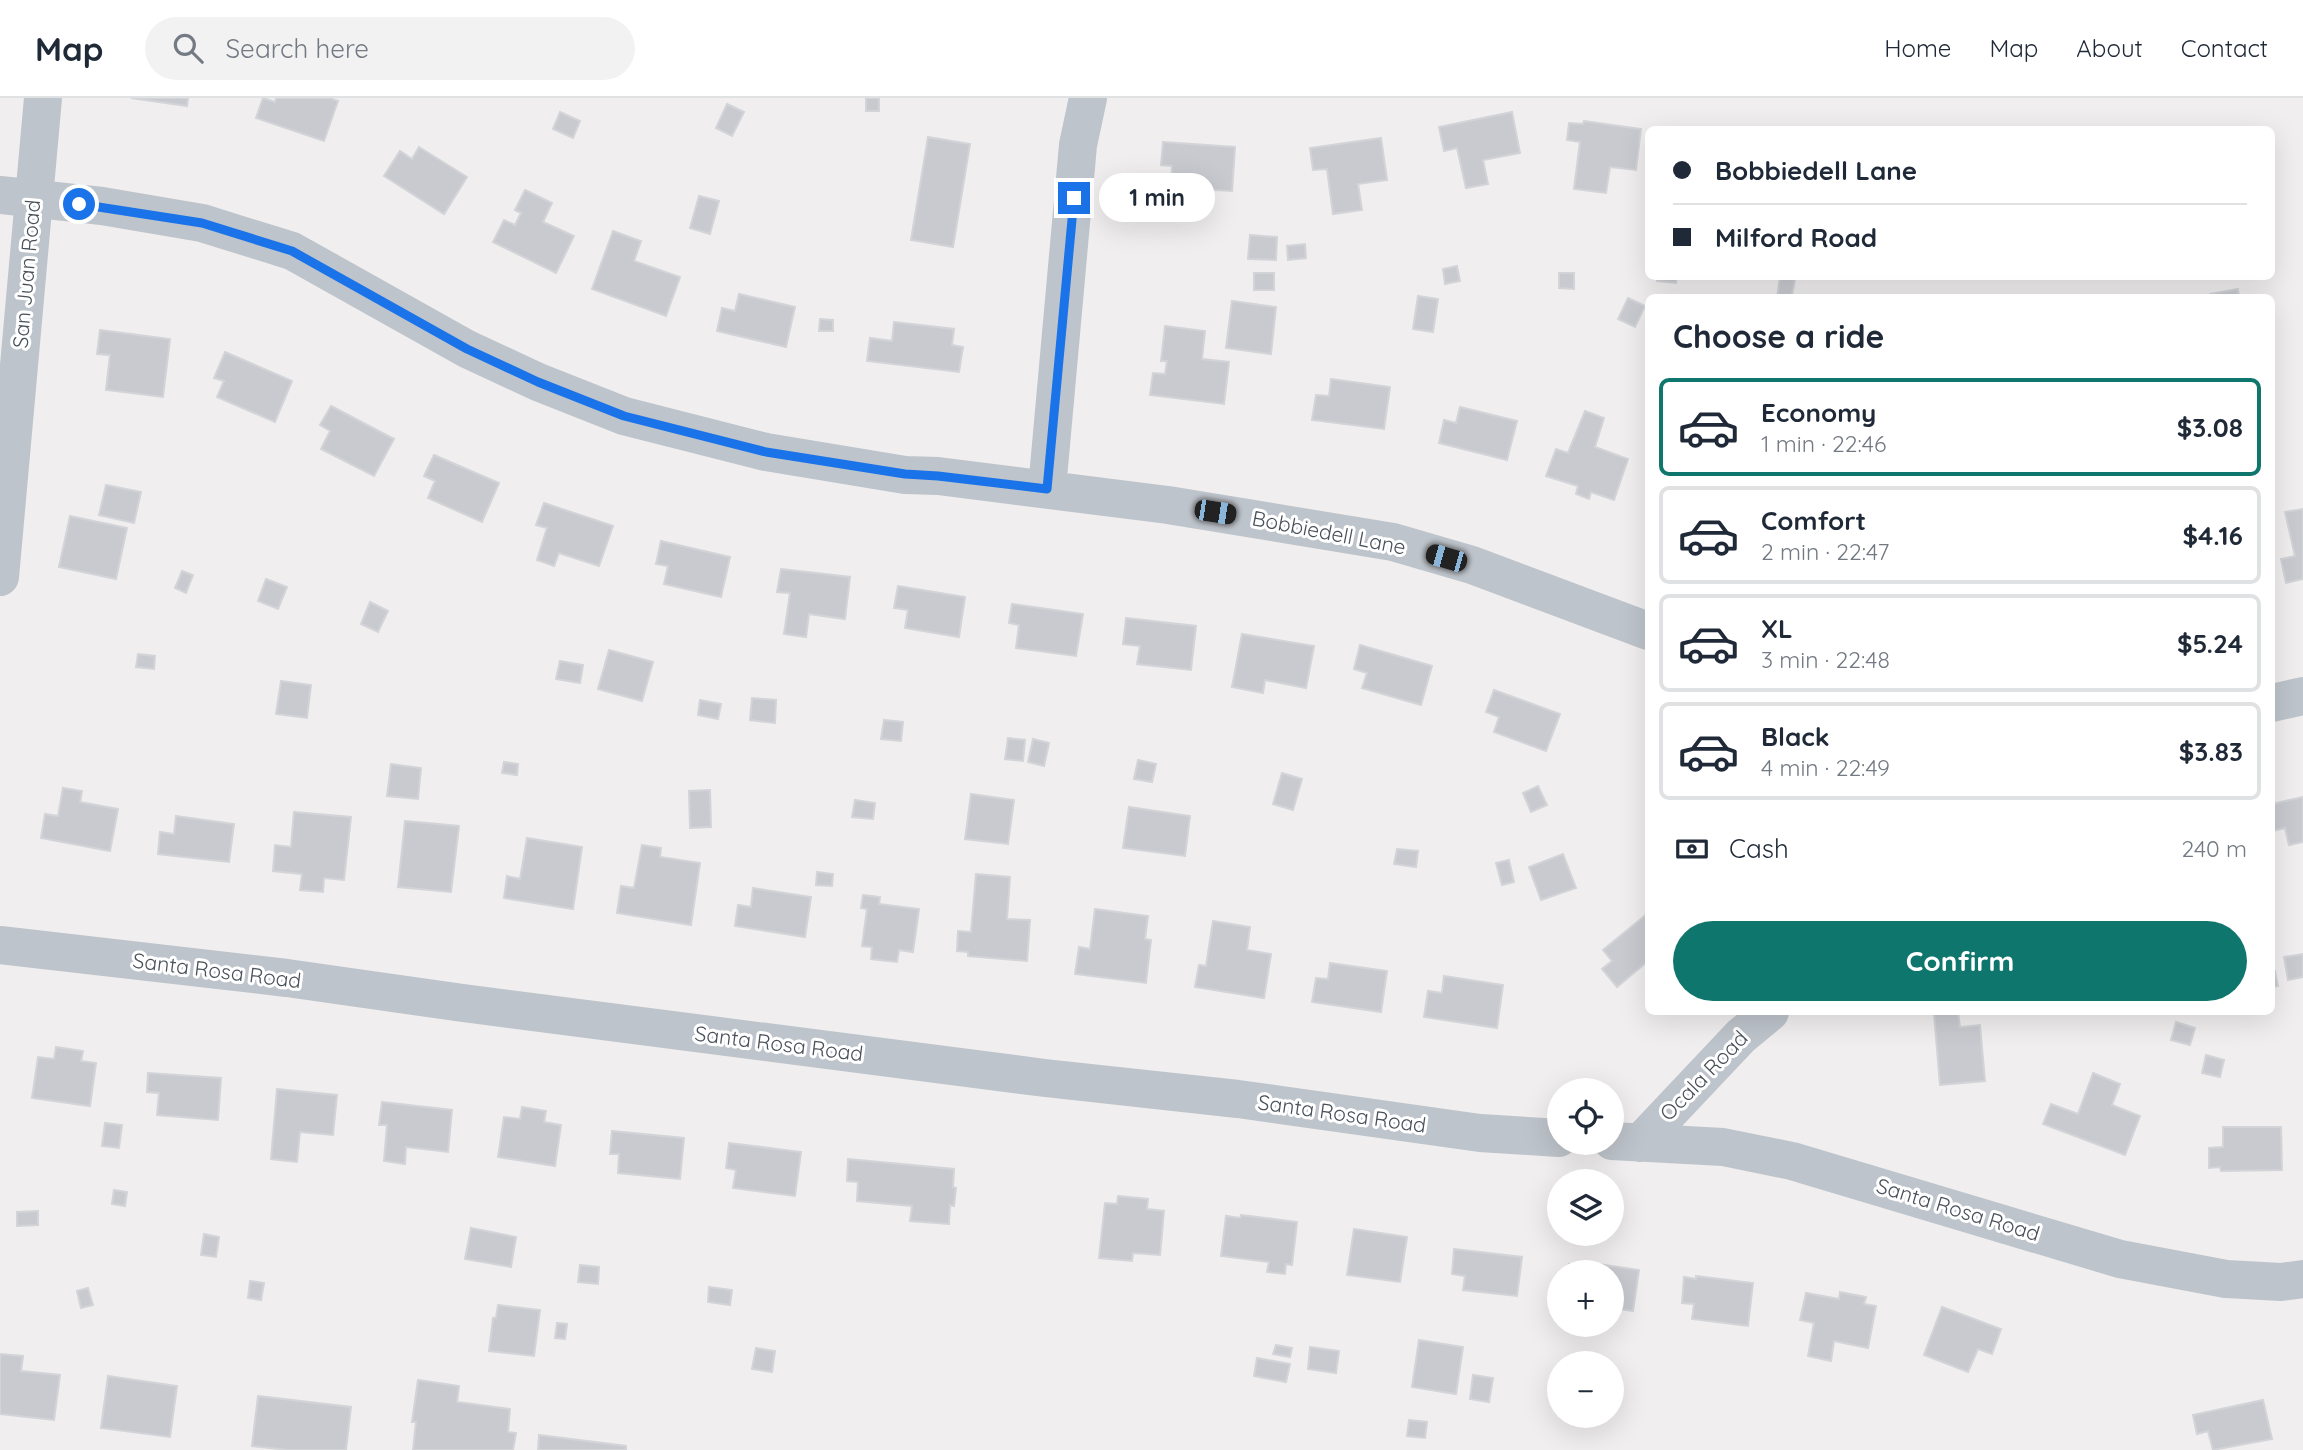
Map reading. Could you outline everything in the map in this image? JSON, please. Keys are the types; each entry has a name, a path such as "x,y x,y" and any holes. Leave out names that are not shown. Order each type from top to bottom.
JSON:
{"street":[{"name":"San Juan Road","path":"0,576 17,197 43,98"},
{"path":"1047,489 1078,145 1088,98"},
{"name":"Bobbiedell Lane","path":"17,197 102,206 202,223 292,251 467,349 538,382 624,416 766,452 905,474 1181,507 1394,542 1472,565 1645,630"},
{"path":"2275,702 2303,696"},
{"name":"Santa Rosa Road","path":"0,946 286,978 1031,1077 1238,1099 1480,1133 1547,1137"},
{"name":"Ocala Road","path":"1626,1142 1766,1015"},
{"name":"Santa Rosa Road","path":"1626,1142 1723,1147 1792,1161 2120,1259 2226,1279 2281,1282 2303,1279"}],"building":[{"path":"131,98 188,98 187,106"},
{"path":"263,98 275,102 276,98 329,98 338,101 324,141 256,118"},
{"path":"866,98 879,98 879,111 866,111"},
{"path":"727,104 744,112 732,136 716,128"},
{"path":"560,112 580,121 573,138 553,129"},
{"path":"1512,112 1520,153 1483,160 1488,184 1466,188 1457,148 1444,151 1439,127"},
{"path":"1584,121 1641,129 1636,170 1610,167 1606,193 1574,189 1580,142 1567,140 1569,123 1583,124"},
{"path":"928,137 970,144 953,247 911,240"},
{"path":"1381,138 1387,180 1358,184 1362,210 1333,214 1327,169 1313,170 1310,148"},
{"path":"1163,142 1235,147 1232,191 1197,189 1196,206 1170,204 1172,166 1161,165"},
{"path":"419,147 467,177 444,214 384,176 400,151 412,159"},
{"path":"525,190 552,203 543,222 574,236 556,273 493,242 504,220 515,225 521,213 515,210"},
{"path":"699,196 719,201 710,234 690,228"},
{"path":"613,231 641,241 634,261 680,277 666,316 592,289"},
{"path":"1250,235 1277,237 1276,260 1248,259"},
{"path":"1305,244 1306,258 1288,260 1287,246"},
{"path":"1457,266 1460,281 1445,284 1443,269"},
{"path":"1254,273 1274,273 1274,290 1254,290"},
{"path":"1559,273 1574,273 1574,289 1559,288"},
{"path":"1657,280 1676,280 1676,283"},
{"path":"1780,280 1795,280 1792,294 1778,294"},
{"path":"2238,289 2239,294 2210,294"},
{"path":"739,294 795,307 786,347 717,331 722,308 735,311"},
{"path":"1418,296 1438,299 1433,332 1413,329"},
{"path":"1628,298 1645,306 1635,327 1618,319"},
{"path":"1232,301 1276,307 1271,354 1226,348"},
{"path":"820,319 833,320 833,331 819,331"},
{"path":"894,322 954,329 952,345 963,347 959,372 867,361 870,338 892,341"},
{"path":"1165,326 1205,331 1202,359 1229,362 1224,404 1150,395 1153,373 1165,374 1167,361 1161,361"},
{"path":"100,330 170,339 163,397 106,390 110,355 97,354"},
{"path":"225,352 292,381 275,422 217,397 224,381 214,378"},
{"path":"1331,379 1390,387 1384,429 1312,420 1316,395 1329,396"},
{"path":"331,406 394,439 374,476 321,449 330,431 320,425"},
{"path":"1460,407 1517,421 1507,460 1439,443 1444,420 1456,423"},
{"path":"1585,411 1604,418 1595,447 1628,459 1614,500 1591,492 1589,499 1576,494 1578,486 1546,476 1556,449 1568,453"},
{"path":"434,455 499,483 482,522 428,498 435,481 424,476"},
{"path":"106,485 141,492 134,523 99,515"},
{"path":"544,503 613,526 599,566 559,553 554,566 537,560 547,528 536,525"},
{"path":"2303,509 2303,579 2286,583 2281,559 2295,556 2285,512"},
{"path":"70,516 127,528 116,579 59,567"},
{"path":"661,541 730,557 721,597 664,584 668,566 656,564"},
{"path":"781,569 850,577 845,619 809,614 806,637 784,634 790,593 777,592"},
{"path":"182,571 193,575 186,593 175,588"},
{"path":"266,579 287,587 278,609 258,601"},
{"path":"898,586 965,597 959,637 905,628 908,610 894,608"},
{"path":"370,602 388,611 378,632 361,624"},
{"path":"1012,604 1083,614 1076,656 1016,648 1019,625 1009,623"},
{"path":"1126,618 1196,626 1191,670 1137,664 1140,646 1123,644"},
{"path":"1242,634 1314,646 1306,688 1265,680 1263,693 1232,687"},
{"path":"1360,645 1432,666 1421,705 1362,688 1367,673 1354,669"},
{"path":"609,650 653,662 642,701 598,689"},
{"path":"138,654 155,656 154,669 136,667"},
{"path":"560,661 583,665 580,683 556,679"},
{"path":"281,681 311,685 307,718 276,714"},
{"path":"1494,690 1560,714 1546,751 1494,732 1499,717 1486,712"},
{"path":"752,698 776,700 775,723 750,720"},
{"path":"700,700 721,704 718,719 698,715"},
{"path":"884,720 903,722 901,741 881,739"},
{"path":"1008,738 1025,740 1023,761 1005,759"},
{"path":"1033,739 1049,743 1044,766 1028,762"},
{"path":"1138,760 1156,764 1152,782 1134,779"},
{"path":"504,762 518,764 517,775 502,773"},
{"path":"391,764 421,768 418,799 387,796"},
{"path":"1282,773 1302,779 1293,810 1273,804"},
{"path":"1538,786 1547,805 1531,812 1523,793"},
{"path":"63,788 82,791 80,802 118,809 110,851 41,838 45,814 58,816"},
{"path":"710,790 711,827 690,828 689,791"},
{"path":"971,794 1014,800 1008,844 965,839"},
{"path":"2303,797 2303,842 2289,845 2285,828 2275,830 2275,803"},
{"path":"855,800 875,803 873,819 852,817"},
{"path":"1129,807 1190,816 1185,856 1123,848"},
{"path":"294,812 351,817 344,880 324,878 323,892 300,890 302,874 273,871 275,845 291,847"},
{"path":"176,816 234,824 229,862 158,854 160,832 174,834"},
{"path":"405,821 459,826 451,892 398,887"},
{"path":"527,838 582,847 573,909 504,898 507,876 520,879"},
{"path":"642,845 661,848 660,857 700,863 691,925 617,913 621,886 634,888"},
{"path":"1397,849 1418,851 1416,867 1394,864"},
{"path":"1563,854 1576,888 1541,900 1529,867"},
{"path":"1509,860 1514,882 1502,885 1496,863"},
{"path":"817,872 833,874 832,886 816,885"},
{"path":"976,874 1010,877 1007,919 1030,920 1027,961 968,956 968,952 957,951 958,931 971,932"},
{"path":"753,888 811,897 805,937 735,926 738,905 751,907"},
{"path":"863,895 880,897 879,904 919,909 913,952 899,950 897,962 871,959 872,947 862,946 867,909 861,908"},
{"path":"1095,909 1148,916 1145,939 1151,940 1146,983 1075,974 1079,947 1090,949"},
{"path":"1645,915 1645,964 1617,987 1602,969 1612,961 1603,950"},
{"path":"1213,921 1250,927 1247,950 1271,954 1264,998 1195,987 1199,965 1206,966"},
{"path":"2303,954 2303,977 2288,980 2284,957"},
{"path":"1330,963 1387,971 1381,1012 1312,1002 1316,978 1328,979"},
{"path":"1444,976 1503,985 1497,1028 1424,1017 1428,991 1442,993"},
{"path":"1934,1015 1958,1015 1960,1027 1980,1025 1985,1081 1940,1085"},
{"path":"2176,1022 2195,1028 2190,1045 2171,1040"},
{"path":"56,1047 83,1051 81,1061 96,1063 90,1106 32,1098 38,1057 54,1059"},
{"path":"2206,1055 2224,1060 2220,1077 2202,1073"},
{"path":"148,1073 221,1078 218,1120 157,1115 159,1093 147,1092"},
{"path":"2093,1073 2120,1084 2112,1105 2140,1116 2125,1155 2043,1124 2051,1104 2078,1114"},
{"path":"277,1089 337,1095 333,1135 300,1132 297,1162 271,1159"},
{"path":"382,1102 452,1110 448,1152 406,1147 405,1164 384,1161 387,1125 379,1125"},
{"path":"522,1107 546,1111 544,1122 561,1125 555,1166 498,1157 504,1117 520,1119"},
{"path":"105,1123 122,1125 119,1148 102,1146"},
{"path":"2223,1127 2281,1127 2282,1170 2221,1171 2220,1167 2209,1168 2209,1148 2223,1147"},
{"path":"612,1131 684,1138 680,1179 618,1173 619,1154 610,1154"},
{"path":"729,1143 801,1152 795,1196 733,1188 736,1170 726,1168"},
{"path":"848,1159 954,1169 953,1187 956,1188 954,1206 950,1205 949,1224 910,1221 912,1206 857,1201 858,1182 847,1181"},
{"path":"114,1190 127,1192 125,1206 112,1204"},
{"path":"1118,1196 1148,1199 1147,1209 1164,1211 1160,1255 1133,1253 1132,1261 1099,1258 1105,1203 1117,1204"},
{"path":"38,1211 38,1225 17,1226 17,1212"},
{"path":"1241,1215 1297,1222 1292,1265 1286,1264 1285,1274 1267,1272 1269,1262 1221,1256 1226,1216 1240,1218"},
{"path":"471,1228 516,1237 511,1267 465,1259"},
{"path":"1354,1229 1407,1237 1400,1282 1347,1275"},
{"path":"204,1234 219,1237 216,1257 201,1255"},
{"path":"1454,1249 1522,1257 1517,1296 1463,1290 1465,1276 1452,1274"},
{"path":"580,1265 599,1267 598,1284 578,1282"},
{"path":"1624,1268 1639,1270 1633,1311 1624,1310"},
{"path":"1696,1276 1753,1283 1748,1326 1692,1319 1694,1304 1682,1303 1684,1277 1696,1279"},
{"path":"250,1281 264,1283 261,1300 248,1298"},
{"path":"709,1287 732,1290 730,1305 708,1302"},
{"path":"88,1288 93,1305 81,1308 77,1291"},
{"path":"1840,1292 1866,1297 1864,1304 1876,1306 1868,1348 1834,1341 1831,1361 1808,1356 1814,1323 1800,1320 1806,1293 1839,1299"},
{"path":"498,1305 540,1310 534,1356 489,1351 493,1318 496,1318"},
{"path":"1942,1307 2001,1329 1992,1354 1978,1349 1968,1372 1924,1355"},
{"path":"557,1323 567,1324 565,1339 555,1338"},
{"path":"1419,1340 1463,1347 1456,1394 1412,1387"},
{"path":"1276,1345 1292,1348 1290,1357 1273,1354"},
{"path":"1310,1347 1339,1351 1336,1373 1308,1369"},
{"path":"756,1348 775,1351 772,1372 752,1369"},
{"path":"0,1354 23,1356 21,1371 60,1375 54,1420 0,1414"},
{"path":"1257,1358 1290,1364 1286,1382 1254,1376"},
{"path":"1473,1375 1493,1378 1489,1402 1470,1399"},
{"path":"108,1376 177,1386 170,1437 101,1428"},
{"path":"418,1380 459,1386 457,1402 510,1409 508,1432 516,1433 513,1450 413,1450 416,1422 412,1422"},
{"path":"258,1396 351,1407 346,1450 288,1450 252,1446"},
{"path":"2263,1400 2272,1439 2213,1450 2208,1431 2197,1434 2193,1415"},
{"path":"1409,1420 1427,1422 1425,1438 1407,1436"},
{"path":"539,1435 626,1446 626,1450 538,1450"}],"route":[{"path":"79,204 202,223 292,251 467,349 538,382 624,416 766,452 905,474 1047,489 1074,198"}]}
